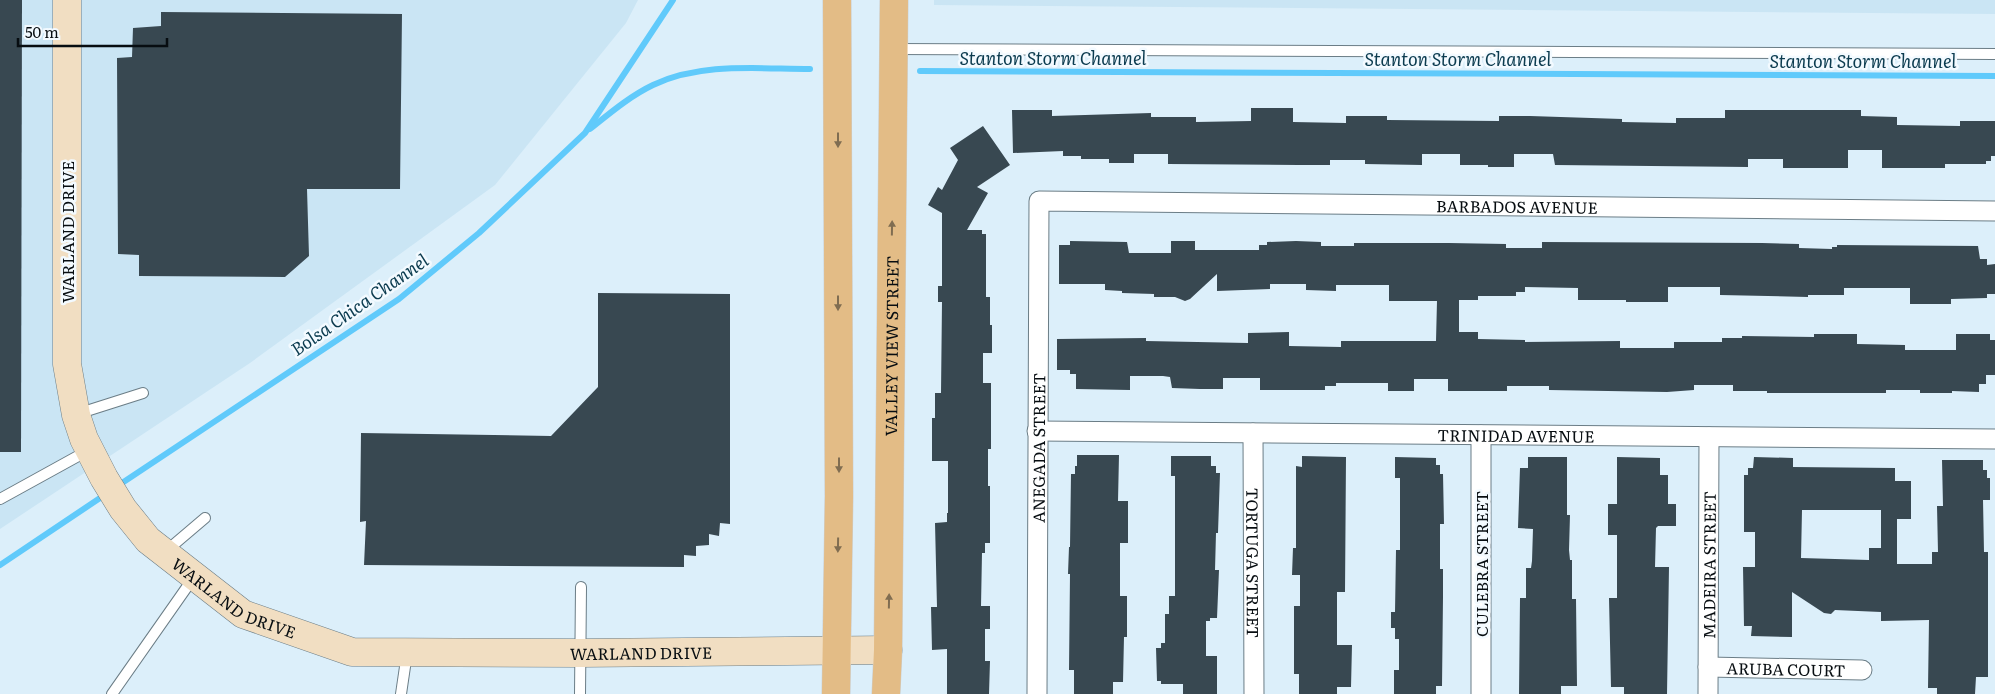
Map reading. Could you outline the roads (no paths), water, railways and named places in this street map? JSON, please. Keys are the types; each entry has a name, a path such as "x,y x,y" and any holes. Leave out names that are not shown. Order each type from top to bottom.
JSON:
{"main road":[{"path":"836,694 839,477 837,0"},
{"name":"VALLEY VIEW STREET","path":"886,694 894,0"}],"street":[{"name":"WARLAND DRIVE","path":"67,0 67,364 76,415 89,450 123,509 148,540 164,553 243,614 352,652 580,653 888,650"},
{"name":"BARBADOS AVENUE","path":"1039,201 1995,211"},
{"name":"ANEGADA STREET","path":"1037,694 1039,201"},
{"name":"TRINIDAD AVENUE","path":"1037,431 1995,439"},
{"name":"TORTUGA STREET","path":"1253,433 1254,694"},
{"name":"CULEBRA STREET","path":"1482,435 1482,694"},
{"name":"MADEIRA STREET","path":"1708,436 1708,694"},
{"name":"ARUBA COURT","path":"1708,667 1862,670"}],"lane":[{"path":"894,49 1995,54"},
{"path":"76,415 143,393"},
{"path":"0,499 89,450"},
{"path":"164,553 205,518"},
{"path":"112,694 195,576"},
{"path":"580,694 581,587"},
{"path":"401,694 407,652"}],"waterway":[{"name":"Bolsa Chica Channel","path":"116,487 399,299 479,233 585,133 673,0"},
{"name":"Stanton Storm Channel","path":"590,129 636,94 671,78 691,73 730,68 810,69"},
{"name":"Stanton Storm Channel","path":"920,71 1995,76"},
{"name":"Bolsa Chica Channel","path":"0,565 106,494"}]}
